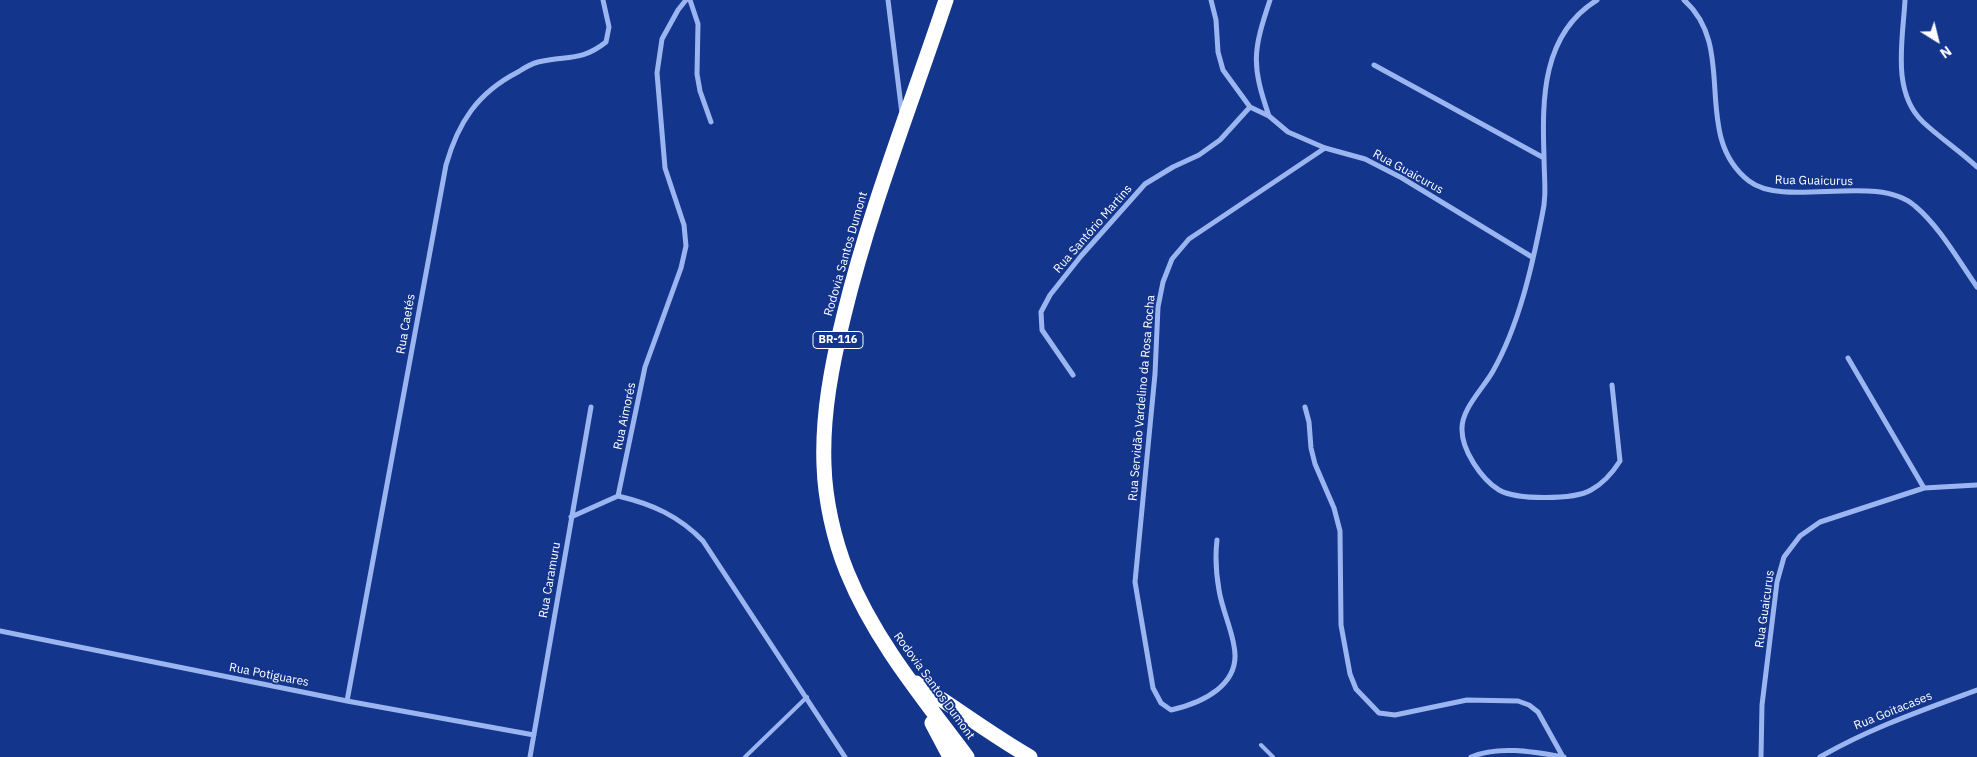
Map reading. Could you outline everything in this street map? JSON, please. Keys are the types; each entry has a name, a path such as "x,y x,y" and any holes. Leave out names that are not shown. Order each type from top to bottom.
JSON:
{"highway":[{"name":"Rodovia Santos Dumont","path":"946,0 903,121 853,276 832,364 827,401 824,464 828,501 846,570 878,634 907,678 967,757"},
{"path":"907,678 950,757"},
{"path":"907,678 961,711 993,736 1030,757"}],"street":[{"name":"Rua Caetés","path":"347,701 446,165 453,138 469,110 503,80 536,62 556,58 576,58 594,52 606,42 609,27 603,0"},
{"name":"Rua Aimorés","path":"618,496 645,367 681,268 686,246 684,225 665,168 657,73 662,39 678,10 686,0"},
{"path":"690,0 698,24 697,74 700,91 711,122"},
{"path":"888,0 903,121"},
{"path":"1211,0 1216,20 1218,52 1223,70 1250,107"},
{"path":"1268,116 1255,67 1257,39 1270,0"},
{"path":"1597,0 1572,24 1556,46 1546,79 1544,158 1546,186 1543,214 1506,342 1494,370 1463,417 1464,441 1482,474 1498,489 1512,495 1550,497 1590,491 1607,479 1617,465 1621,454 1612,385"},
{"name":"Rua Guaicurus","path":"1684,0 1698,14 1708,32 1712,52 1717,124 1723,148 1735,168 1751,183 1769,190 1870,191 1894,195 1914,204 1933,225 1977,287"},
{"path":"1905,0 1901,65 1904,85 1911,106 1922,122 1977,167"},
{"path":"1374,65 1544,158"},
{"name":"Rua Guaicurus","path":"1250,107 1268,116 1288,132 1325,148 1365,159 1394,174 1532,257"},
{"name":"Rua Santório Martins","path":"1073,375 1042,330 1041,312 1050,295 1093,242 1145,184 1173,167 1199,155 1220,140 1250,107"},
{"name":"Rua Servidão Vardelino da Rosa Rocha","path":"1217,540 1215,554 1219,592 1235,648 1233,673 1212,694 1185,707 1171,710 1161,703 1157,697 1140,619 1135,582 1155,374 1158,307 1163,282 1172,259 1189,239 1325,148"},
{"path":"1848,358 1924,488"},
{"name":"Rua Caramuru","path":"530,757 591,407"},
{"path":"1305,407 1315,464 1334,508 1340,531 1341,626 1350,674 1356,689 1379,713 1395,715 1467,700 1523,703 1538,712 1563,757"},
{"name":"Rua Guaicurus","path":"1762,757 1762,705 1777,582 1784,557 1800,536 1820,522 1924,488 1977,485"},
{"path":"571,517 618,496 645,503 672,515 687,525 703,541 846,757"},
{"name":"Rua Potiguares","path":"0,631 347,701 534,735"},
{"name":"Rua Goitacases","path":"1820,757 1851,739 1887,722 1977,690"},
{"path":"1471,757 1494,751 1524,751 1563,757"}],"lane":[{"path":"745,757 807,697"},
{"path":"1260,745 1273,757"}]}
